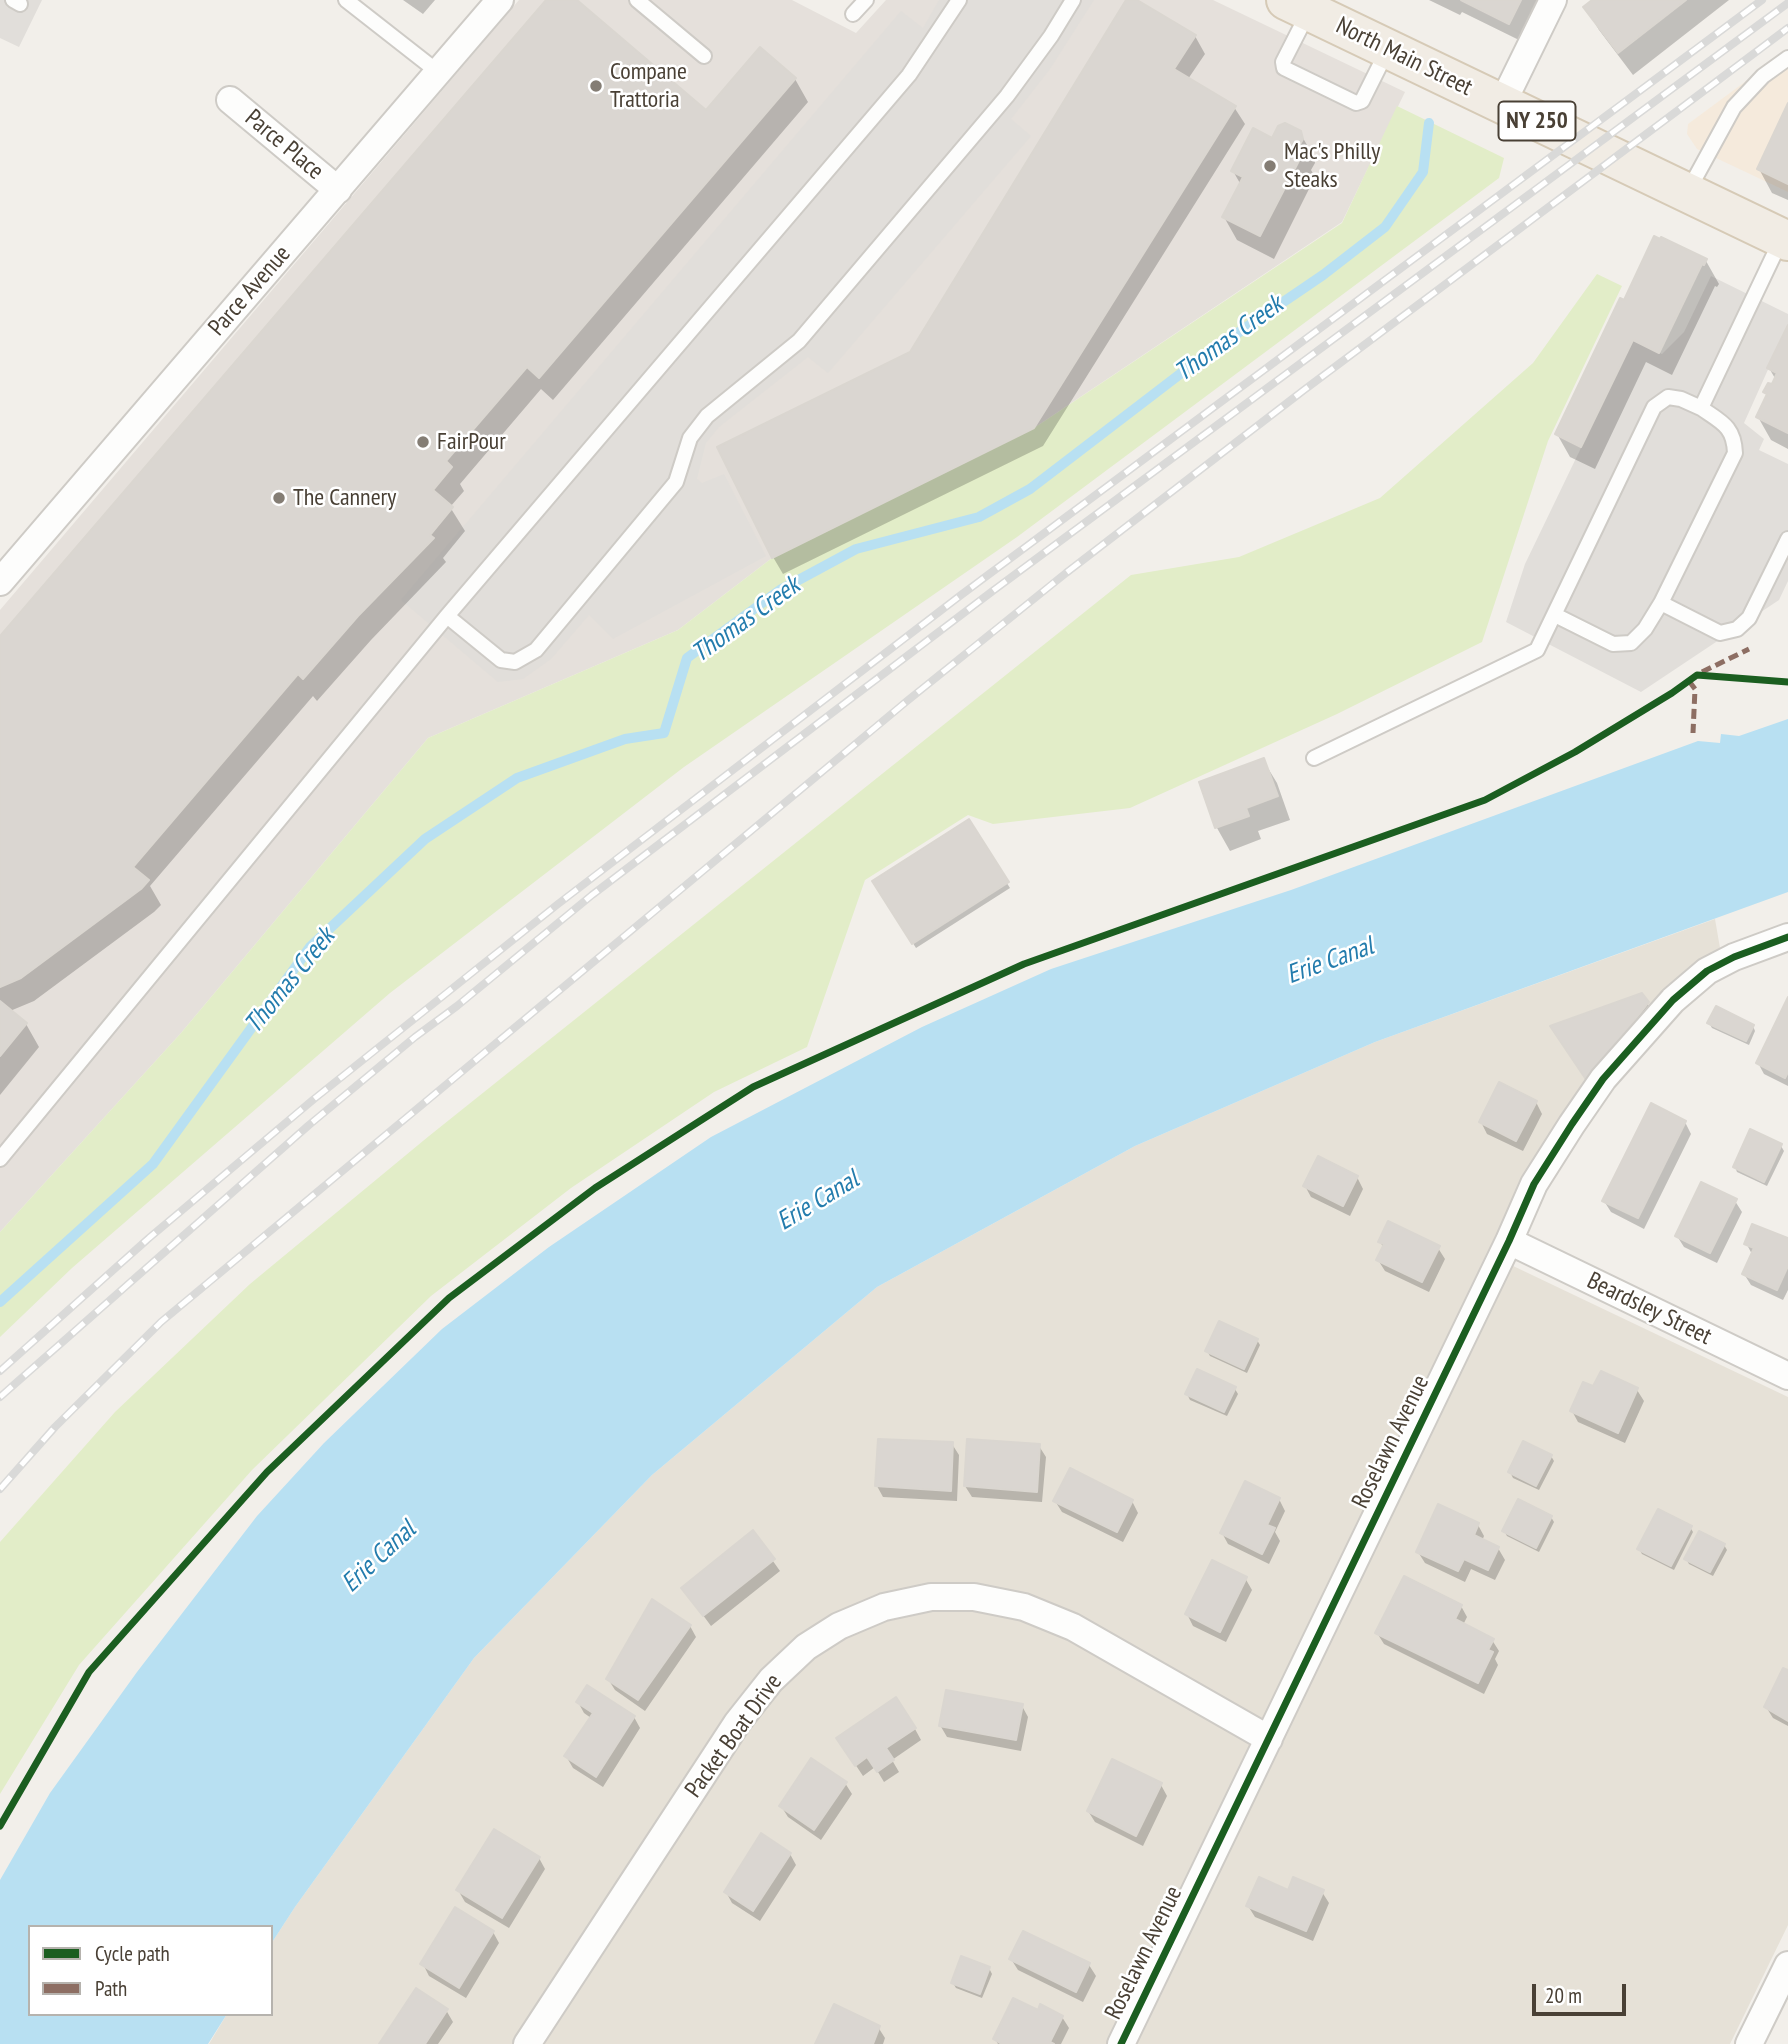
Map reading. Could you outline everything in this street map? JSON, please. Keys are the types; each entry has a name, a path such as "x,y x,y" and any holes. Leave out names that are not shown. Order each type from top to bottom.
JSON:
{"main road":[{"name":"North Main Street","path":"1297,6 1785,240"}],"street":[{"name":"Parce Avenue","path":"0,582 500,0"},
{"path":"1502,104 1553,0"},
{"name":"Parce Place","path":"230,100 338,190"},
{"name":"Roselawn Avenue","path":"1121,2044 1509,1241 1534,1184 1603,1079 1665,1009 1707,971 1734,957 1788,937"},
{"name":"Beardsley Street","path":"1509,1241 1788,1376"},
{"name":"Packet Boat Drive","path":"527,2044 737,1723 771,1680 806,1647 828,1633 884,1607 931,1597 974,1597 1024,1607 1073,1627 1269,1739"},
{"path":"1749,2044 1788,1965"}],"lane":[{"path":"346,0 438,72"},
{"path":"637,0 704,56"},
{"path":"853,14 866,0"},
{"path":"0,1159 447,616 909,75 959,0"},
{"path":"447,616 501,660 514,662 536,650 676,482 690,438 707,416 799,341 1007,96 1051,36 1073,0"},
{"path":"1297,6 1283,62 1284,68 1356,103 1362,101 1388,49"},
{"path":"1688,193 1734,107 1763,76 1788,58"},
{"path":"1701,408 1785,240"},
{"path":"1314,758 1537,650 1654,407 1668,397 1681,399 1701,408 1726,425 1735,437 1735,453 1646,629 1631,643 1613,644 1555,615"},
{"path":"1661,603 1720,633 1737,629 1749,618 1788,539"}],"shaded area":[{"path":"0,0 42,0 19,47 0,38"},
{"path":"519,0 792,0 856,33 886,0 1213,0 1405,92 1342,222 1034,428 772,558 678,630 428,738 181,1033 0,1232 0,610"},
{"path":"939,0 1094,0 1050,69 1011,119 1031,136 828,373 808,357 719,427 706,443 697,479 702,483 724,474 766,556 613,639 589,615 551,659 523,679 498,682 401,600 901,11 923,28"},
{"path":"1788,50 1788,192 1697,149 1687,134 1688,124"},
{"path":"1711,276 1788,314 1788,325 1744,423 1764,439 1759,450 1788,464 1788,581 1779,600 1641,692 1506,622 1525,564 1633,340 1662,354 1684,332"},
{"path":"1715,919 1720,948 1668,985 1568,1110 1521,1182 1488,1254 1788,1397 1788,1925 1730,2044 209,2044 226,2016 273,2016 273,1941 295,1907 474,1658 652,1475 877,1287 1135,1146 1375,1042"}],"green space":[{"path":"1397,106 1504,158 1499,178 1017,537 684,767 390,993 72,1268 0,1337 0,1232 181,1033 428,738 678,630 772,558 1034,428 1342,223"},
{"path":"1597,274 1622,286 1548,441 1482,642 1337,714 1130,808 993,824 968,815 865,880 807,1047 714,1092 571,1188 431,1296 252,1470 79,1665 0,1794 0,1542 115,1412 250,1284 429,1136 1131,575 1239,557 1380,498 1533,363"}],"water":[{"name":"Erie Canal","path":"1788,719 1788,892 1375,1042 1135,1146 877,1287 652,1475 474,1658 273,1941 273,1925 28,1925 28,2016 226,2016 208,2044 0,2044 0,1880 50,1793 137,1672 257,1516 324,1443 442,1329 549,1247 711,1137 922,1027 1051,969 1291,890 1698,741 1720,743 1721,734 1739,736"}],"building":[{"name":"The Cannery","path":"546,0 577,0 706,110 760,47 796,78 539,378 527,367 446,461 452,467 433,490 453,507 430,535 434,538 358,616 303,679 298,674 133,867 149,880 141,889 21,978 0,987 0,636"},
{"path":"1126,0 1137,0 1196,35 1174,69 1236,106 1034,428 772,558 717,447 910,352"},
{"path":"1461,0 1521,0 1509,24"},
{"path":"1592,0 1686,0 1618,53 1583,7"},
{"path":"1788,103 1788,184 1757,169"},
{"path":"1285,123 1301,131 1303,139 1297,150 1303,153 1260,236 1222,217 1243,177 1231,171 1253,128 1272,138 1278,126"},
{"path":"1654,236 1707,259 1704,265 1702,264 1659,353 1633,340 1581,447 1555,434 1620,298 1624,300"},
{"path":"1788,325 1788,433 1756,417 1767,394 1763,392 1768,383 1772,384 1777,373 1767,368"},
{"path":"1264,758 1278,796 1246,808 1249,816 1215,828 1199,782"},
{"path":"969,819 1009,882 912,944 872,881"},
{"path":"1642,993 1649,1002 1587,1081 1550,1026"},
{"path":"1788,997 1788,1072 1785,1078 1756,1063"},
{"path":"0,1001 27,1023 0,1056"},
{"path":"1716,1006 1754,1025 1746,1041 1707,1023"},
{"path":"1499,1082 1537,1101 1516,1141 1479,1122"},
{"path":"1651,1103 1686,1121 1638,1218 1602,1201"},
{"path":"1750,1129 1782,1144 1764,1182 1733,1167"},
{"path":"1318,1156 1358,1176 1343,1206 1303,1186"},
{"path":"1701,1182 1737,1199 1710,1253 1675,1236"},
{"path":"1388,1221 1440,1246 1422,1282 1376,1260 1384,1244 1378,1242"},
{"path":"1752,1224 1788,1238 1788,1266 1777,1290 1742,1274 1754,1248 1744,1244"},
{"path":"1219,1321 1258,1339 1244,1369 1205,1351"},
{"path":"1197,1369 1236,1387 1224,1412 1185,1394"},
{"path":"1601,1371 1638,1388 1618,1433 1570,1411 1583,1382 1593,1386"},
{"path":"878,1439 953,1442 951,1491 875,1486"},
{"path":"967,1439 1040,1444 1037,1492 964,1486"},
{"path":"1523,1441 1552,1455 1536,1486 1508,1472"},
{"path":"1070,1468 1133,1500 1117,1532 1053,1501"},
{"path":"1245,1481 1280,1498 1267,1525 1275,1528 1262,1554 1220,1533"},
{"path":"1518,1499 1552,1516 1536,1548 1502,1531"},
{"path":"1438,1504 1479,1523 1474,1535 1499,1547 1488,1570 1464,1559 1458,1571 1416,1552"},
{"path":"1658,1509 1692,1526 1671,1566 1637,1549"},
{"path":"753,1530 775,1559 703,1616 681,1588"},
{"path":"1699,1531 1725,1544 1710,1572 1684,1559"},
{"path":"1212,1560 1247,1577 1220,1632 1185,1614"},
{"path":"1404,1576 1462,1605 1455,1619 1494,1639 1488,1650 1493,1652 1478,1683 1375,1633"},
{"path":"652,1599 691,1625 638,1700 606,1679"},
{"path":"1783,1668 1788,1670 1788,1721 1764,1707"},
{"path":"587,1685 635,1716 596,1777 564,1756 593,1713 576,1702"},
{"path":"946,1690 1023,1704 1016,1740 939,1726"},
{"path":"896,1697 916,1728 886,1748 894,1760 877,1772 867,1757 855,1766 836,1738"},
{"path":"811,1758 847,1782 814,1830 779,1806"},
{"path":"1112,1759 1162,1783 1136,1836 1087,1811"},
{"path":"494,1829 540,1857 502,1918 456,1890"},
{"path":"761,1833 791,1853 753,1911 724,1892"},
{"path":"1259,1877 1288,1890 1293,1877 1324,1890 1306,1931 1246,1906"},
{"path":"455,1907 494,1931 459,1988 420,1964"},
{"path":"1023,1931 1090,1963 1076,1992 1009,1959"},
{"path":"961,1956 990,1967 980,1994 951,1983"},
{"path":"416,1988 448,2009 425,2044 379,2044"},
{"path":"1013,1998 1038,2010 1040,2004 1063,2016 1050,2042 1054,2044 1002,2044 993,2039"},
{"path":"834,2004 880,2026 873,2044 815,2044"}],"waterway":[{"name":"Thomas Creek","path":"0,1302 153,1164 310,947 425,839 517,778 625,739 664,733 687,658 780,590 856,549 979,517 1030,489 1201,358 1323,275 1385,227 1423,172 1429,123"}],"railway":[{"path":"0,1371 149,1238 314,1099 558,904 961,595 1762,0"},
{"path":"0,1397 309,1125 592,895 994,590 1788,3"},
{"path":"0,1489 55,1427 161,1322 907,701 1066,573 1304,390 1788,28"}],"marked path":[{"path":"1702,672 1749,649"},
{"path":"1689,681 1695,689 1693,733"}],"cycle path":[{"path":"0,1826 89,1672 267,1472 449,1298 595,1188 753,1087 1024,964 1485,800 1575,752 1697,675 1788,682"},
{"path":"1121,2044 1509,1241 1534,1184 1603,1079 1673,1000 1707,971 1734,957 1788,937"}],"place":[{"name":"Compane Trattoria","path":"596,86"},
{"name":"Mac's Philly Steaks","path":"1270,166"},
{"name":"FairPour","path":"423,442"},
{"name":"The Cannery","path":"279,498"}]}
